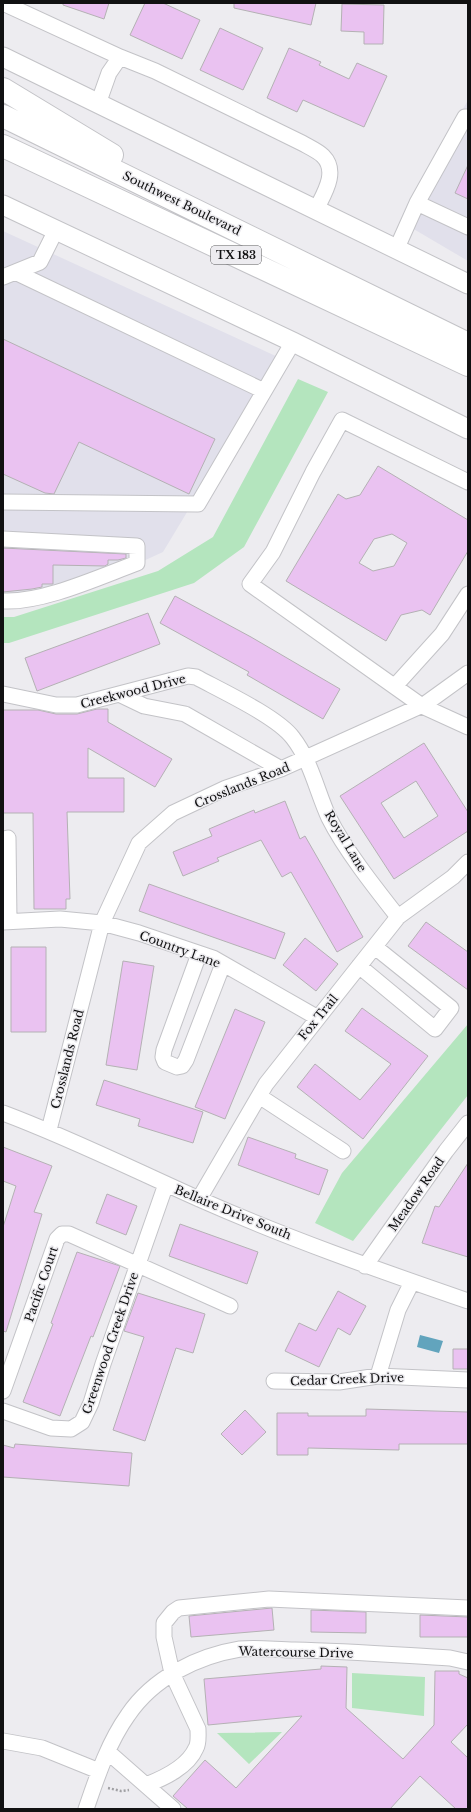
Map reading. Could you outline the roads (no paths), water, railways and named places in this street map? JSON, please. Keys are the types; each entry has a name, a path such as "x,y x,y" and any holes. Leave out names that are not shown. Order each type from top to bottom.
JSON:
{"highway":[{"path":"3,90 114,155 136,180"},
{"name":"Southwest Boulevard","path":"3,116 468,344"},
{"name":"Southwest Boulevard","path":"3,146 468,365"}],"main road":[{"path":"3,57 468,284"},
{"path":"3,205 293,342 468,430"}],"street":[{"path":"3,3 154,71 288,136 324,156 330,171 330,179 316,210"},
{"path":"98,104 109,73 120,57"},
{"path":"396,250 418,203 464,118 468,117"},
{"path":"418,203 468,227"},
{"path":"9,275 40,262 56,230"},
{"path":"9,275 264,391"},
{"path":"3,502 198,504 293,342"},
{"path":"468,482 342,420 273,552 250,584 422,706 468,727"},
{"path":"3,539 137,546 137,563 63,589 19,602 3,601"},
{"path":"395,686 442,634 468,594"},
{"name":"Crosslands Road","path":"49,1130 102,923 139,843 173,813 226,788 305,759 422,706 468,673"},
{"name":"Creekwood Drive","path":"3,694 56,705 77,705 188,676 196,677 284,728 293,737 305,759"},
{"path":"119,694 144,706 185,714 281,769"},
{"name":"Royal Lane","path":"305,759 330,819 374,886 398,918"},
{"path":"3,838 8,838 6,921"},
{"name":"Fox Trail","path":"199,1199 266,1084 318,1018 398,918 453,876 468,862"},
{"name":"Country Lane","path":"6,921 60,919 102,923 138,933 223,964 318,1018"},
{"path":"360,966 435,1029 451,1008 375,947"},
{"path":"199,954 164,1050 164,1062 177,1067 182,1066 186,1060 223,964"},
{"path":"259,1096 343,1151"},
{"name":"Bellaire Drive South","path":"3,1113 49,1130 199,1199 365,1266 468,1301"},
{"name":"Meadow Road","path":"365,1266 446,1151 468,1123"},
{"name":"Greenwood Creek Drive","path":"3,1411 51,1428 71,1429 82,1422 91,1403 166,1184"},
{"name":"Pacific Court","path":"3,1391 57,1239 62,1234 69,1234 137,1266"},
{"path":"137,1266 230,1306"},
{"path":"378,1376 398,1310 412,1282"},
{"name":"Cedar Creek Drive","path":"274,1381 339,1382 378,1376 468,1380"},
{"path":"146,1785 168,1777 186,1762 196,1749 198,1729 172,1673 163,1630 168,1617 179,1608 269,1599 468,1608"},
{"name":"Watercourse Drive","path":"86,1809 98,1774 128,1715 154,1686 172,1673 205,1658 241,1649 450,1658 468,1662"},
{"path":"3,1741 42,1748 98,1774"},
{"path":"108,1752 173,1809"}],"water":[{"path":"420,1335 443,1341 439,1353 417,1347"}]}
